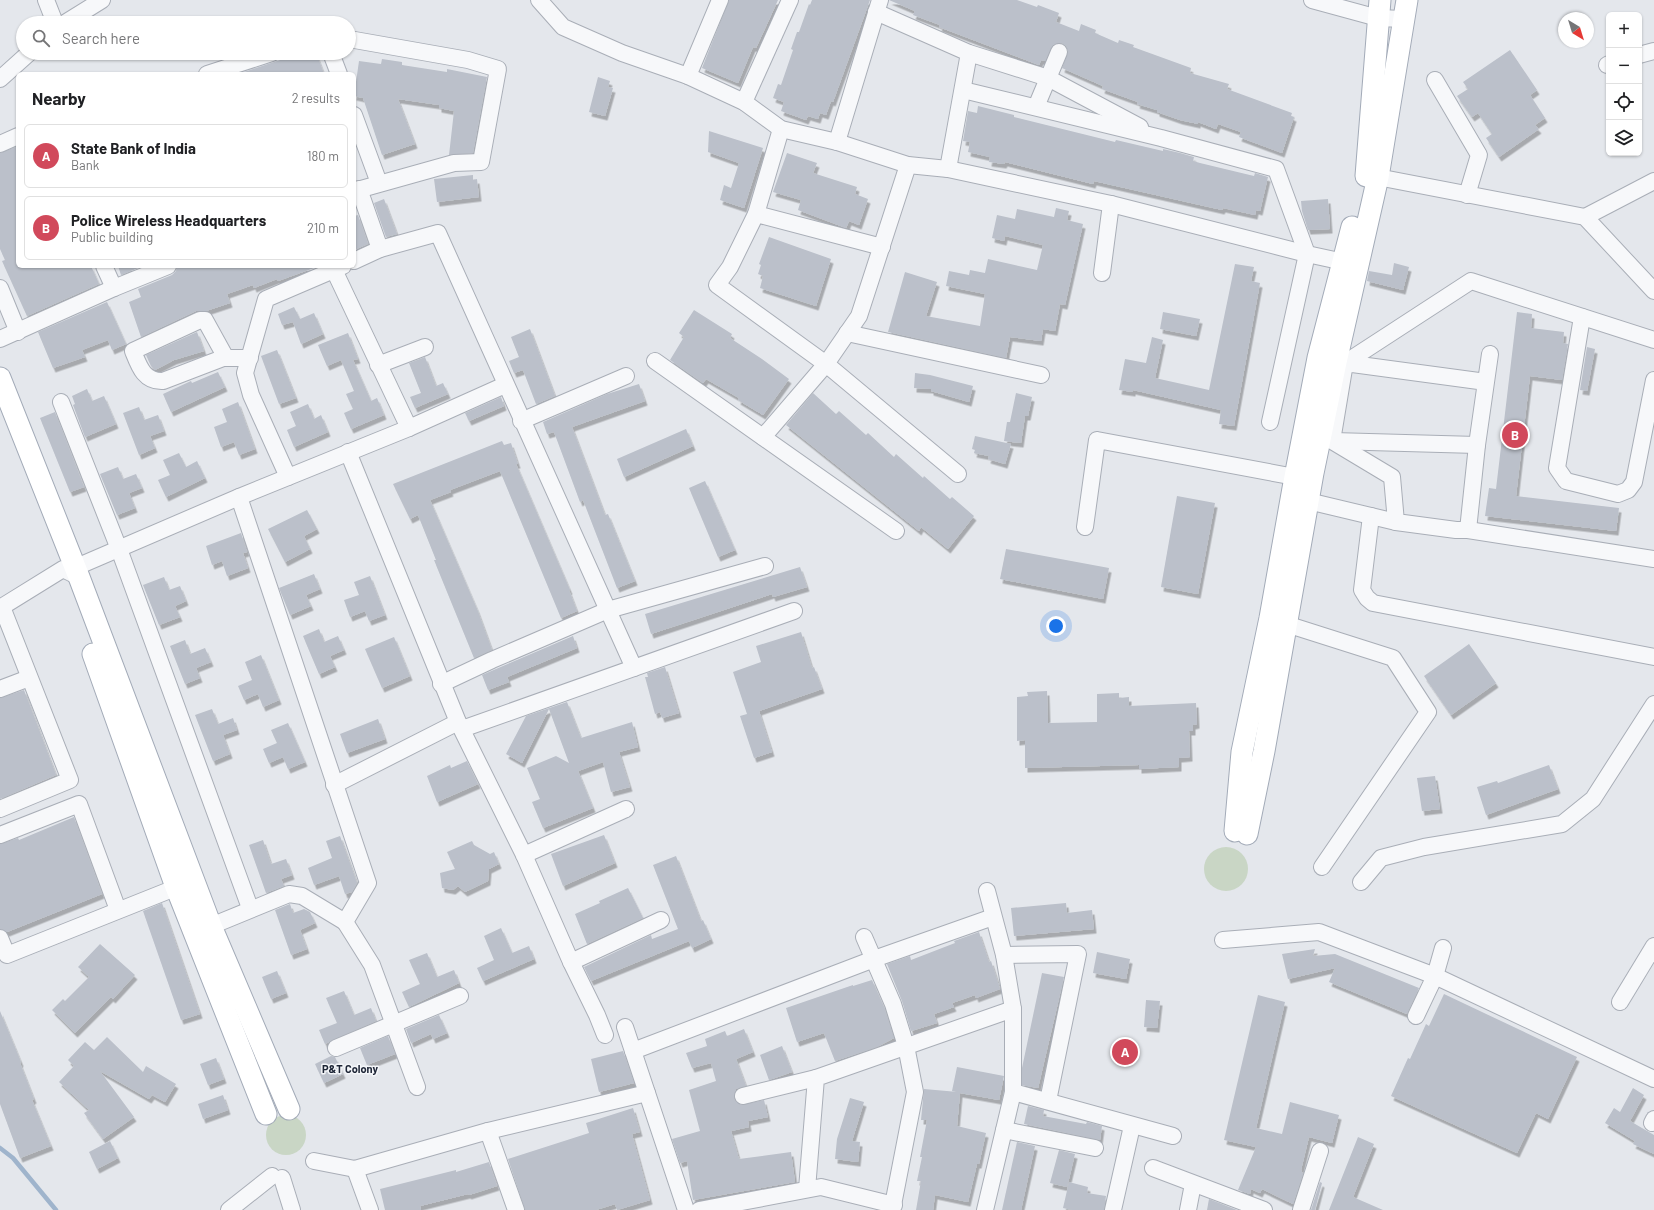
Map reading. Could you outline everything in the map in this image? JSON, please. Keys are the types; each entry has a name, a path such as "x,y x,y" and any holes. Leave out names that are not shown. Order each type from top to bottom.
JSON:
{"main road":[{"path":"1372,176 1379,9"},
{"path":"1304,475 1308,501 1264,751 1241,832 1242,752 1270,618 1304,475 1333,361 1351,263 1372,176 1405,9"},
{"path":"0,378 185,884 266,1114"},
{"path":"0,414 72,572"},
{"path":"185,884 211,926 288,1109"}],"street":[{"path":"46,0 52,16"},
{"path":"76,16 102,0"},
{"path":"539,0 563,27 622,53 688,76 744,102 781,129 837,142 908,165 948,169 1111,204 1307,254 1351,263"},
{"path":"688,76 720,0"},
{"path":"744,102 790,0"},
{"path":"1312,0 1379,9 1405,9"},
{"path":"837,142 878,6 969,53 1048,78 1161,138"},
{"path":"356,40 468,60 498,69 481,162 454,163 356,190 380,249"},
{"path":"1642,54 1654,51"},
{"path":"1036,107 1059,52"},
{"path":"948,169 969,53"},
{"path":"0,79 21,60"},
{"path":"221,72 235,70 257,60"},
{"path":"334,60 338,72"},
{"path":"1435,80 1479,155 1467,195"},
{"path":"963,90 1161,138 1276,169 1307,254 1270,422"},
{"path":"356,120 379,183"},
{"path":"781,129 756,214 730,267 717,284 826,364 958,474"},
{"path":"0,144 16,137"},
{"path":"763,437 826,364 859,316 908,165"},
{"path":"1372,176 1585,218 1654,291"},
{"path":"1585,218 1654,181"},
{"path":"1102,273 1111,204"},
{"path":"756,214 882,247"},
{"path":"356,260 380,249 438,233 521,421 634,668"},
{"path":"105,268 114,288"},
{"path":"0,339 114,288 163,268"},
{"path":"288,477 250,395 245,373 266,299 338,268 378,365 409,428"},
{"path":"1333,361 1471,281 1654,340"},
{"path":"0,288 18,332"},
{"path":"1582,317 1557,468 1566,481 1618,494 1628,490 1634,482 1654,380"},
{"path":"226,358 205,320 200,320 133,351 141,371 148,378 156,381 163,381 226,358 250,358"},
{"path":"847,333 1041,375"},
{"path":"378,365 425,347"},
{"path":"1468,530 1477,445 1490,354"},
{"path":"655,361 896,531"},
{"path":"1333,361 1486,382"},
{"path":"1332,441 1333,361"},
{"path":"521,421 626,376"},
{"path":"0,809 70,780 1,607 119,549 239,497 409,428 505,385"},
{"path":"60,402 119,549 250,908"},
{"path":"1085,527 1097,440 1304,475"},
{"path":"1332,441 1477,445"},
{"path":"1332,441 1392,477 1396,522"},
{"path":"348,452 441,684 460,726 524,855 571,962 598,1015 605,1035"},
{"path":"239,497 368,884 345,922"},
{"path":"1308,501 1396,522 1456,530 1468,530 1654,559"},
{"path":"1371,516 1362,590 1367,598 1373,603 1654,657"},
{"path":"441,684 492,660 608,610 765,566"},
{"path":"334,785 460,726 634,668 794,610"},
{"path":"1286,624 1393,658 1428,712 1322,867"},
{"path":"0,690 29,678"},
{"path":"1361,882 1381,858 1424,847 1562,824 1593,799 1654,704"},
{"path":"0,835 79,804 118,910"},
{"path":"524,855 626,809"},
{"path":"0,938 7,955 185,884"},
{"path":"985,1210 1013,1092 1013,1009 1004,955 986,891"},
{"path":"211,926 250,908 289,894 302,896 345,922 372,965 417,1087"},
{"path":"633,1051 874,960 994,917"},
{"path":"571,962 661,920"},
{"path":"1223,940 1319,932 1434,976 1654,1079"},
{"path":"699,1210 807,1189 821,1188 893,1208 915,1092 906,1046 894,1004 864,937"},
{"path":"1416,1016 1434,976 1442,948"},
{"path":"1620,1002 1654,948"},
{"path":"1004,955 1078,954 1048,1101"},
{"path":"336,1048 460,996"},
{"path":"743,1096 816,1078 1013,1009"},
{"path":"625,1027 686,1210"},
{"path":"807,1189 816,1078"},
{"path":"1013,1092 1132,1126 1173,1136"},
{"path":"314,1161 354,1169 488,1131 647,1093"},
{"path":"1113,1210 1132,1126"},
{"path":"1004,1130 1095,1148"},
{"path":"488,1131 516,1210"},
{"path":"1301,1210 1320,1151"},
{"path":"1153,1168 1264,1210"},
{"path":"354,1169 370,1210"},
{"path":"229,1210 277,1177 292,1210"},
{"path":"1188,1210 1193,1184"}],"green space":[{"path":"1226,847 1238,851 1244,857 1248,869 1244,881 1238,887 1226,891 1214,887 1208,881 1204,869 1208,857 1214,851"},
{"path":"290,1115 297,1118 303,1124 306,1135 305,1143 297,1152 290,1155 282,1155 275,1152 267,1143 266,1131 269,1124 278,1116"}],"building":[{"path":"729,0 778,0 756,48 753,47 738,83 702,68"},
{"path":"812,0 870,0 833,102 831,101 826,115 820,113 818,119 808,116 806,120 781,111 784,102 773,98 778,84 781,85 793,50 791,49 797,32 799,32 809,4 810,5"},
{"path":"889,0 1017,0 1037,7 1038,5 1059,13 1056,22 1079,31 1081,24 1096,30 1095,33 1118,43 1119,40 1134,45 1133,47 1191,68 1190,73 1229,84 1227,89 1292,113 1291,116 1294,117 1282,153 1239,137 1241,132 1218,124 1216,129 1198,122 1198,124 1180,120 1157,112 1157,110 1137,104 1138,102 1102,89 1103,86 1062,68 1068,51 1066,46 1062,43 1053,45 1045,61 1041,60 1039,65 939,27 940,25 913,15 915,11"},
{"path":"1510,50 1537,90 1530,95 1545,118 1535,125 1539,129 1499,157 1486,138 1492,134 1478,113 1472,117 1457,96 1468,89 1463,82"},
{"path":"382,59 402,62 402,65 447,72 447,69 487,77 473,153 449,155 454,111 439,108 439,105 398,99 415,144 382,155 363,98 356,96 356,82 359,61 381,64"},
{"path":"280,60 319,60 323,72 244,72"},
{"path":"598,77 610,81 608,87 613,88 605,116 589,112"},
{"path":"978,106 1014,115 1014,117 1115,142 1116,140 1163,151 1163,149 1180,153 1194,157 1193,161 1200,163 1254,176 1255,173 1268,177 1260,211 1256,210 1255,215 1223,208 1222,210 1094,181 1093,184 1005,162 1004,164 989,162 990,157 968,152 970,142 963,141 968,111 977,113"},
{"path":"709,131 763,148 744,208 720,200 724,185 731,188 739,163 708,152"},
{"path":"16,147 16,268 92,268 99,284 27,316 2,261 5,260 0,249 0,153"},
{"path":"787,153 817,163 813,173 857,187 855,194 868,199 859,225 849,221 846,228 798,210 801,200 773,192"},
{"path":"473,175 473,180 477,179 479,197 437,202 434,179"},
{"path":"384,199 397,234 386,237 374,203"},
{"path":"1328,199 1330,229 1308,230 1302,211 1301,201"},
{"path":"1056,208 1069,211 1067,220 1083,224 1065,305 1060,304 1055,331 1043,329 1041,341 1010,337 1006,358 888,332 905,272 937,282 926,316 980,326 985,294 946,286 949,271 969,275 970,270 985,273 988,259 1037,270 1043,245 1005,236 1004,241 992,238 997,215 1015,219 1017,209 1054,217"},
{"path":"358,215 368,244 356,249 356,216"},
{"path":"769,237 831,259 816,306 760,288 763,276 758,274 761,265 759,264"},
{"path":"1394,263 1409,267 1403,290 1367,281 1369,271 1392,275"},
{"path":"1235,264 1254,267 1251,281 1260,283 1234,426 1219,424 1221,410 1133,390 1133,392 1119,390 1125,359 1146,363 1152,337 1163,340 1155,378 1209,390"},
{"path":"119,268 138,268 121,275"},
{"path":"177,268 314,268 278,281 277,279 254,288 253,285 227,294 230,303 206,311 196,311 141,337 129,302 141,297 138,289 172,275"},
{"path":"107,302 126,344 112,350 108,340 82,350 85,357 53,368 38,332"},
{"path":"294,307 300,319 314,313 323,334 301,344 293,322 282,325 278,314"},
{"path":"694,310 732,334 730,338 789,379 763,415 738,400 739,398 706,379 703,383 670,360 684,337 679,333"},
{"path":"1163,312 1200,319 1196,336 1160,329"},
{"path":"1517,312 1532,314 1531,328 1564,332 1563,343 1568,344 1562,380 1530,376 1516,496 1619,508 1616,531 1485,516 1489,488 1496,489"},
{"path":"530,329 555,396 536,404 523,370 514,373 509,361 519,357 511,337"},
{"path":"197,332 204,351 174,360 155,370 151,366 146,355"},
{"path":"348,333 358,359 353,360 371,401 377,398 384,415 351,429 344,413 353,409 346,394 354,391 341,360 327,366 318,345"},
{"path":"1587,347 1595,349 1587,391 1580,390"},
{"path":"277,350 296,398 279,404 261,356"},
{"path":"425,357 436,386 443,383 448,394 415,408 410,397 421,393 409,363"},
{"path":"218,372 225,387 171,412 163,394 191,381 192,383"},
{"path":"915,373 930,375 973,386 969,402 931,391 931,389 914,388"},
{"path":"639,384 645,401 572,427 605,515 608,514 635,581 617,588 583,500 580,502 554,432 547,434 543,422 607,394"},
{"path":"87,389 92,401 104,396 116,424 85,437 73,405 75,404 72,396"},
{"path":"813,393 836,414 839,411 866,435 868,433 894,457 896,454 923,478 924,476 950,499 952,497 974,516 948,549 921,527 919,531 786,425"},
{"path":"1016,393 1032,397 1028,416 1025,416 1021,443 1004,441 1007,422 1010,422"},
{"path":"501,397 504,406 469,421 465,413"},
{"path":"238,402 255,449 239,455 234,442 221,447 214,427 227,422 222,409"},
{"path":"308,404 314,419 321,415 328,432 294,447 287,430 296,426 290,412"},
{"path":"139,407 144,420 158,415 164,431 150,436 155,448 139,455 123,413"},
{"path":"55,412 84,487 70,492 40,418"},
{"path":"686,429 693,446 624,477 617,459"},
{"path":"975,436 1011,444 1005,464 988,459 989,456 974,453 975,450 972,449"},
{"path":"502,441 504,445 511,443 518,464 516,464 570,590 577,611 561,618 500,471 450,490 451,492 430,500 477,609 492,650 474,658 434,560 436,560 418,515 410,519 393,484"},
{"path":"179,453 186,467 197,461 205,478 166,497 158,480 170,475 163,460"},
{"path":"118,467 123,479 136,474 142,488 129,493 135,508 117,515 100,474"},
{"path":"705,481 735,550 718,557 689,488"},
{"path":"1177,496 1215,503 1198,594 1161,587"},
{"path":"307,510 317,529 304,536 310,549 285,562 268,529"},
{"path":"241,533 247,552 243,553 248,568 227,576 222,561 212,565 206,546"},
{"path":"1006,549 1109,568 1103,599 1000,579"},
{"path":"800,567 807,587 773,597 772,594 651,634 645,614"},
{"path":"314,574 320,589 306,595 311,606 290,615 279,588"},
{"path":"370,576 385,615 369,621 365,611 350,617 344,600 359,595 354,582"},
{"path":"164,577 169,590 180,586 186,601 175,606 180,617 159,625 143,585"},
{"path":"319,629 324,642 338,636 344,650 330,656 335,667 319,674 303,636"},
{"path":"801,632 812,668 814,667 822,689 759,711 772,752 754,758 740,716 747,714 733,672 761,662 756,646"},
{"path":"573,636 577,648 507,677 509,682 488,690 482,675"},
{"path":"394,637 410,676 382,688 365,649"},
{"path":"185,640 190,654 205,648 211,662 196,668 200,678 185,684 170,646"},
{"path":"1469,644 1496,683 1451,715 1424,676"},
{"path":"261,655 279,700 263,707 258,694 244,700 238,686 252,680 245,662"},
{"path":"665,667 679,713 662,718 660,712 655,714 645,677 648,677 647,673"},
{"path":"24,690 56,775 0,799 0,698"},
{"path":"1047,691 1048,723 1097,722 1097,694 1119,693 1119,698 1129,697 1129,706 1196,703 1197,724 1193,725 1193,731 1189,731 1190,757 1179,758 1179,767 1139,769 1139,765 1025,768 1025,740 1017,741 1017,697 1028,696 1027,692"},
{"path":"567,702 581,738 632,722 638,747 619,752 630,787 611,792 603,762 578,771 593,808 543,828 532,802 540,799 527,768 556,756 569,763 549,709 522,763 506,754 526,716"},
{"path":"212,709 218,724 233,718 237,730 223,735 230,754 213,761 195,715"},
{"path":"378,719 385,739 347,753 340,734"},
{"path":"288,723 305,762 288,769 283,757 269,763 263,749 277,743 271,730"},
{"path":"467,761 478,784 437,802 427,776 450,765 451,768"},
{"path":"1549,765 1558,789 1486,815 1477,787 1497,781 1498,783"},
{"path":"1435,776 1440,809 1422,811 1417,778"},
{"path":"74,817 102,894 7,932 0,929 0,844 18,838 19,840"},
{"path":"604,835 615,863 563,886 551,854"},
{"path":"340,836 357,883 352,892 345,894 339,876 314,885 308,868 332,858 326,841"},
{"path":"263,840 271,864 286,859 292,875 281,879 284,886 266,893 249,845"},
{"path":"472,841 474,845 490,854 494,852 499,864 489,869 488,881 465,892 458,886 453,890 442,888 440,873 455,869 447,852"},
{"path":"676,856 701,921 703,920 711,939 692,948 689,941 591,981 584,967 651,935 652,939 678,929 653,865"},
{"path":"628,888 643,918 587,944 575,914"},
{"path":"162,903 200,1014 181,1020 143,911"},
{"path":"1066,903 1067,913 1092,910 1094,929 1014,936 1011,908"},
{"path":"290,904 293,913 304,909 310,912 315,923 300,930 307,949 291,955 275,910"},
{"path":"501,928 512,953 529,946 534,959 483,981 477,968 494,960 484,936"},
{"path":"979,932 989,962 991,961 1000,989 976,998 975,995 952,1003 954,1007 934,1014 937,1023 911,1031 902,1001 887,964 910,956 911,960"},
{"path":"100,944 135,975 113,999 111,997 75,1033 52,1010 63,999 65,1001 89,977 78,967"},
{"path":"1315,949 1313,956 1335,954 1419,988 1407,1014 1329,982 1335,968 1288,979 1282,954"},
{"path":"1097,952 1130,959 1126,979 1093,973"},
{"path":"427,953 437,977 454,970 459,983 409,1007 402,992 420,984 409,960"},
{"path":"277,971 286,993 271,999 262,977"},
{"path":"1042,973 1064,977 1038,1088 1022,1085 1022,1068"},
{"path":"872,980 884,1007 894,1038 877,1047 835,1061 824,1033 797,1042 786,1008"},
{"path":"344,991 354,1015 371,1008 376,1021 325,1044 319,1030 337,1023 326,998"},
{"path":"1444,994 1577,1057 1548,1119 1536,1113 1517,1153 1391,1096 1408,1058 1410,1059 1426,1024 1429,1026"},
{"path":"1258,995 1285,1002 1256,1128 1282,1134 1290,1102 1339,1115 1332,1143 1309,1137 1301,1170 1303,1174 1293,1204 1262,1189 1260,1193 1251,1189 1250,1194 1238,1190 1256,1147 1224,1140"},
{"path":"1146,1000 1160,1001 1157,1028 1144,1027"},
{"path":"0,1011 21,1062 20,1063 34,1099 32,1100 51,1146 20,1158 0,1104"},
{"path":"439,1015 447,1033 433,1039 431,1034 411,1043 406,1029"},
{"path":"744,1029 753,1052 736,1059 746,1086 736,1089 734,1099 741,1105 764,1100 768,1117 748,1121 749,1127 731,1131 739,1159 791,1152 795,1182 693,1200 687,1161 680,1163 672,1139 700,1131 689,1090 716,1081 711,1063 692,1068 686,1053 707,1046 705,1039 725,1031 727,1036"},
{"path":"388,1036 395,1054 367,1065 360,1048"},
{"path":"107,1037 143,1072 146,1066 176,1084 165,1102 152,1095 149,1099 100,1071 134,1117 103,1139 84,1113 89,1110 59,1082 74,1066 68,1060 85,1042 94,1050"},
{"path":"782,1046 792,1072 769,1080 760,1055"},
{"path":"623,1051 634,1083 599,1092 591,1059"},
{"path":"331,1056 335,1057 343,1074 324,1083 315,1064"},
{"path":"216,1058 224,1079 208,1085 200,1064"},
{"path":"957,1067 1004,1076 999,1100 960,1093 957,1126 986,1133 968,1202 935,1195 933,1210 916,1210 921,1181 917,1181 927,1120 921,1120 924,1089 958,1092 952,1091"},
{"path":"1633,1088 1644,1095 1630,1121 1654,1135 1654,1154 1633,1144 1635,1141 1605,1123 1614,1108 1620,1112"},
{"path":"223,1095 228,1110 203,1119 198,1104"},
{"path":"850,1098 864,1102 852,1141 860,1142 858,1162 835,1159 837,1139"},
{"path":"1028,1106 1044,1110 1043,1116 1086,1124 1087,1122 1102,1126 1100,1140 1024,1124"},
{"path":"633,1108 640,1132 632,1134 650,1200 617,1210 615,1204 596,1210 525,1210 508,1159 589,1133 586,1123"},
{"path":"1358,1137 1374,1144 1353,1197 1383,1210 1329,1210"},
{"path":"110,1141 118,1158 97,1169 89,1152"},
{"path":"1017,1142 1035,1146 1021,1210 1002,1210"},
{"path":"1059,1150 1075,1154 1067,1187 1050,1183"},
{"path":"489,1162 497,1186 469,1195 420,1206 421,1210 385,1210 380,1189 456,1170 456,1172"},
{"path":"1069,1182 1088,1187 1087,1193 1106,1196 1104,1210 1072,1210 1063,1208"},
{"path":"1320,1182 1322,1183 1315,1210 1311,1210"},
{"path":"1209,1199 1237,1210 1207,1210"}],"waterway":[{"path":"0,1148 13,1158 56,1210"}],"place":[{"name":"Police Wireless Headquarters","path":"1515,435"},
{"name":"State Bank of India","path":"1125,1052"}],"district":[{"name":"P&T Colony","path":"350,1069"}]}
